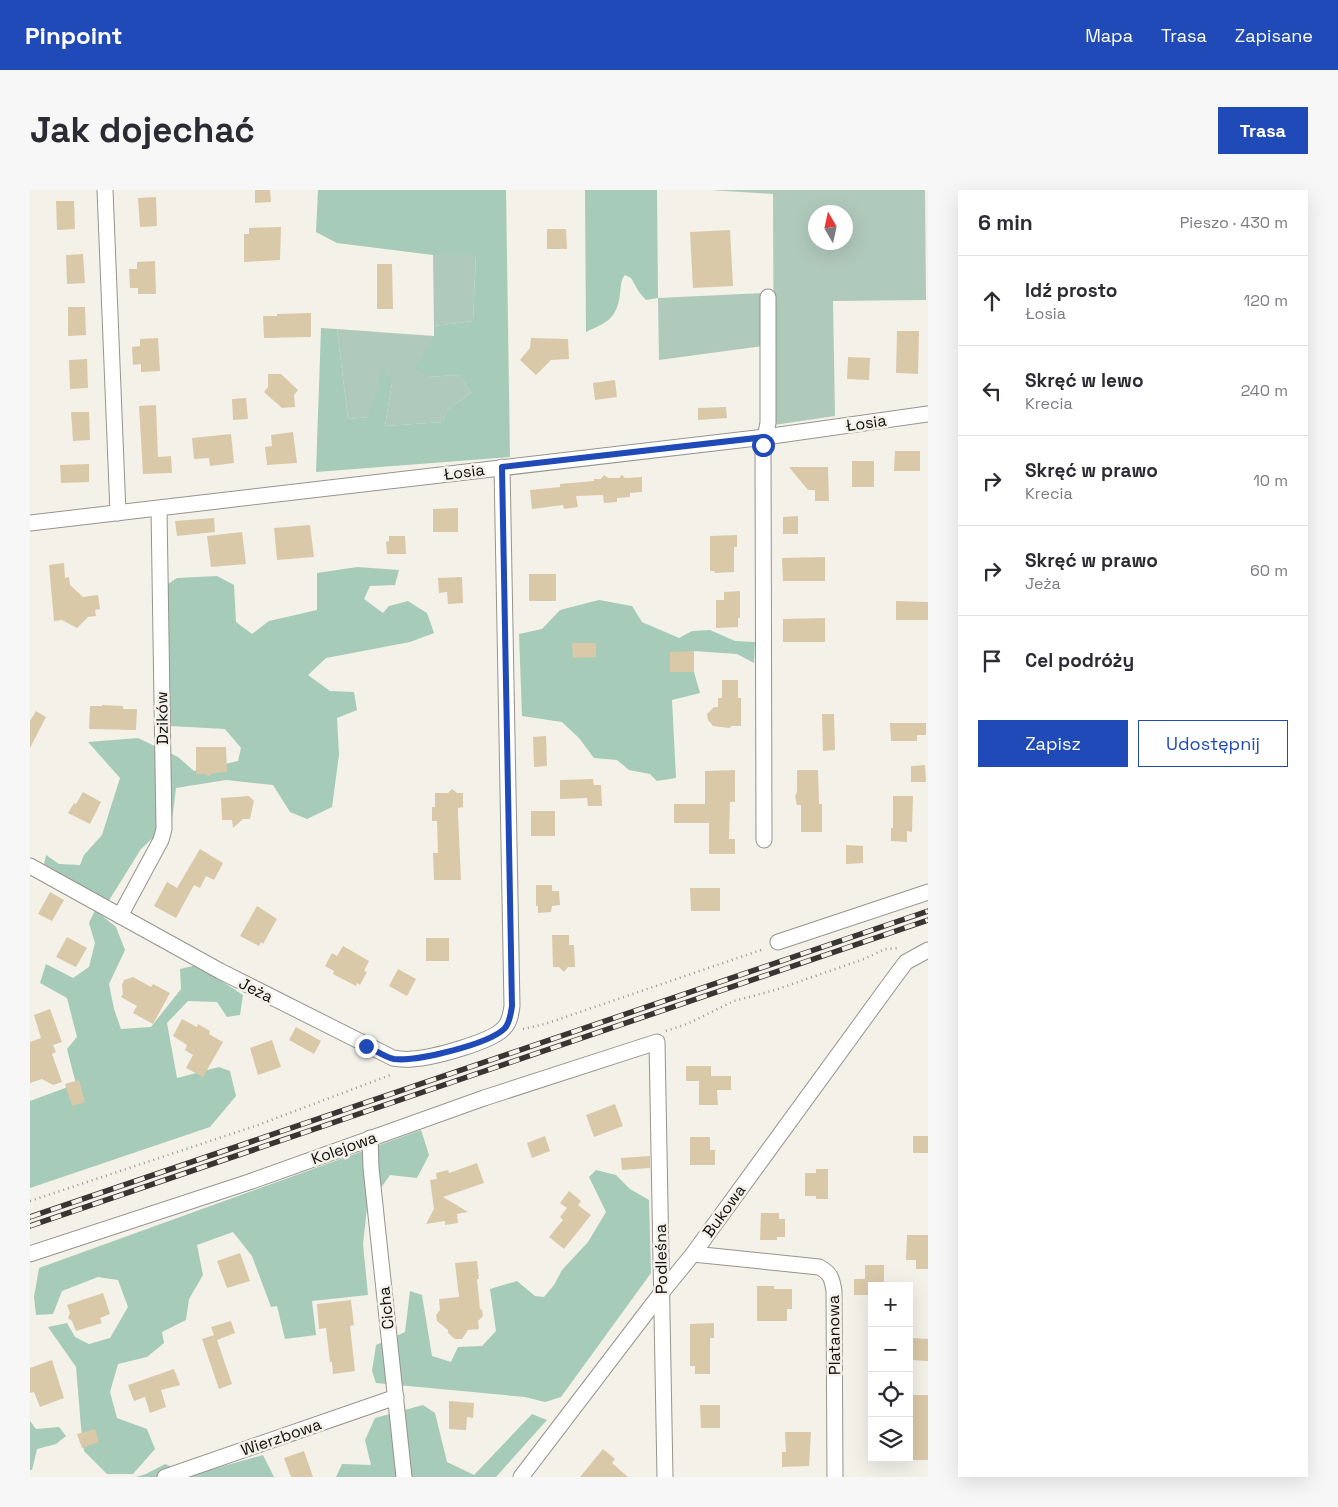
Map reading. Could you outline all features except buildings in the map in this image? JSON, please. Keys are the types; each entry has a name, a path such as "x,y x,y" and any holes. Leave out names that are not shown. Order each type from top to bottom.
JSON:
{"street":[{"path":"105,190 118,513"},
{"path":"764,840 762,448 768,422 768,297"},
{"name":"Łosia","path":"30,523 765,437 928,414"},
{"name":"Jeża","path":"30,866 220,971 393,1058 412,1059 437,1055 494,1035 501,1030 507,1024 512,1006 502,467"},
{"name":"Dzików","path":"120,916 161,840 164,829 159,509"},
{"path":"778,942 928,892"},
{"name":"Bukowa","path":"521,1477 692,1254 906,962 926,950"},
{"name":"Kolejowa","path":"30,1254 249,1182 484,1098 657,1042"},
{"name":"Podleśna","path":"657,1042 665,1477"},
{"name":"Cicha","path":"370,1138 371,1168 404,1477"},
{"name":"Platanowa","path":"692,1254 819,1266 831,1276 834,1291 835,1477"},
{"name":"Wierzbowa","path":"165,1477 396,1397"}],"path":[{"path":"520,1029 564,1017 763,950 778,942"},
{"path":"657,1042 666,1032 734,1001 864,959 885,949 926,950"},
{"path":"30,1201 258,1125 391,1076 398,1071"}],"green space":[{"path":"318,190 506,190 510,457 316,472 321,328 337,329 348,419 369,417 383,367 392,383 385,426 443,422 447,410 471,393 459,375 427,377 415,368 434,336 434,326 473,321 476,255 433,255 337,243 316,232"},
{"path":"585,190 657,190 658,298 646,300 631,278 625,275 621,282 618,302 613,315 605,323 586,332"},
{"path":"710,190 925,190 926,300 833,301 835,416 774,425 773,194"},
{"path":"476,254 473,321 434,326 433,255"},
{"path":"764,293 763,346 659,360 658,298"},
{"path":"337,329 434,336 427,377 459,375 471,393 447,410 443,422 385,426 392,383 369,417 348,419"},
{"path":"357,567 399,570 395,585 370,586 364,599 383,613 389,606 408,601 427,613 434,633 410,642 326,658 308,675 330,691 354,692 357,710 337,718 339,755 332,807 307,819 290,812 273,785 226,780 176,788 172,820 141,849 108,902 44,864 46,855 59,864 80,865 84,855 102,835 120,778 88,742 138,738 178,757 194,771 238,761 241,748 225,729 170,726 165,586 177,578 217,576 234,585 236,622 252,634 269,621 317,610 317,573"},
{"path":"599,600 632,606 642,622 679,638 692,631 710,630 735,641 755,642 754,663 737,654 693,651 694,672 700,693 672,700 676,778 657,781 650,774 629,770 617,760 594,758 579,738 562,722 522,716 519,634 542,629 560,610"},
{"path":"95,910 116,927 125,950 109,984 114,1009 121,1029 151,1027 181,989 180,969 197,965 243,995 240,1015 227,1017 217,1002 188,1001 167,1023 177,1078 219,1067 230,1071 236,1096 210,1127 30,1188 30,1101 76,1084 67,1049 77,1037 67,998 40,983 46,964 73,978 89,967 95,943 89,923"},
{"path":"421,1130 429,1155 417,1178 390,1175 367,1208 363,1244 368,1295 312,1301 316,1335 285,1339 277,1306 271,1307 252,1256 233,1232 197,1245 203,1275 189,1299 186,1320 162,1332 164,1343 147,1357 118,1364 110,1392 117,1418 147,1429 155,1449 133,1474 107,1474 84,1451 76,1367 48,1327 67,1323 75,1337 89,1344 110,1338 128,1307 118,1280 98,1277 62,1291 53,1314 36,1315 34,1297 39,1268"},
{"path":"596,1170 616,1175 630,1189 649,1200 651,1273 561,1397 545,1402 525,1397 376,1383 372,1371 376,1345 405,1332 410,1291 422,1295 432,1356 451,1362 458,1347 482,1346 496,1331 490,1289 517,1281 535,1296 544,1297 554,1285 562,1270 588,1242 606,1212 589,1177"},
{"path":"423,1405 435,1413 447,1462 474,1475 532,1414 547,1420 496,1477 336,1477 342,1464 371,1465 365,1440 375,1418"},
{"path":"30,1421 36,1429 59,1427 66,1436 56,1444 37,1449 32,1470 30,1470"},
{"path":"263,1455 274,1477 136,1477 165,1464 191,1475"}],"railway":[{"path":"30,1217 928,911"},
{"path":"30,1226 928,920"}],"route":[{"path":"366,1046 393,1058 412,1059 437,1055 494,1035 505,1027 510,1016 512,1006 502,467 765,437 763,445"}]}
